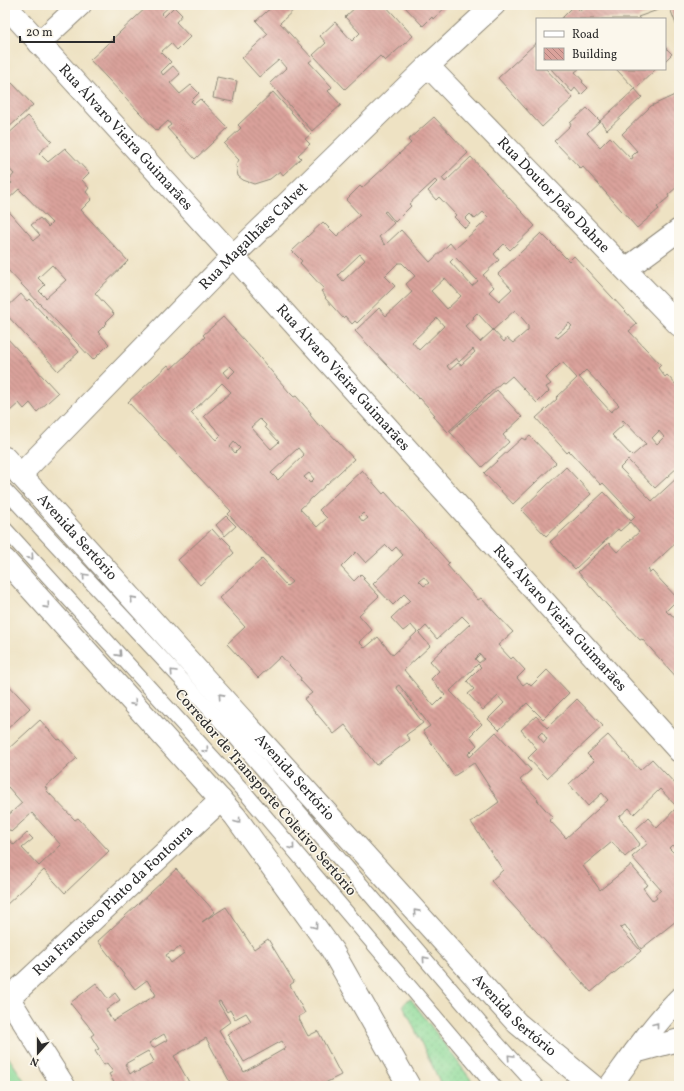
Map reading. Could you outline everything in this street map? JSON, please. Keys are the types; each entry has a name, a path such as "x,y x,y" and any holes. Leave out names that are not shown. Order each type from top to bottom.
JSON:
{"street":[{"name":"Rua Álvaro Vieira Guimarães","path":"5,5 679,751"},
{"path":"39,43 80,5"},
{"name":"Rua Magalhães Calvet","path":"12,482 233,256 428,66 494,5"},
{"name":"Rua Doutor João Dahne","path":"428,66 679,325"},
{"path":"626,270 679,230"},
{"name":"Avenida Sertório","path":"5,458 12,482 517,1023 593,1086"},
{"path":"7,566 235,816 332,950 409,1086"},
{"name":"Rua Francisco Pinto da Fontoura","path":"6,999 221,800"},
{"path":"610,1086 635,1052 679,998"},
{"path":"6,999 64,1086"},
{"path":"635,1052 679,1040"}],"lane":[{"name":"Corredor de Transporte Coletivo Sertório","path":"12,482 536,1086"},
{"name":"Corredor de Transporte Coletivo Sertório","path":"5,529 248,796 494,1086"}],"green space":[{"path":"410,998 475,1085 442,1086 403,1005"},
{"path":"5,1052 28,1086 5,1086"}],"building":[{"path":"149,5 171,5 161,14 164,17 174,7 182,15 176,22 190,37 177,50 171,43 161,52 171,62 161,72 163,75 173,66 180,74 170,83 180,94 191,85 199,93 191,101 194,104 200,99 228,128 195,159 167,128 171,125 168,121 157,131 90,60"},
{"path":"274,5 299,5 280,23 313,59 309,62 332,87 328,91 341,105 312,131 270,83 286,68 279,60 259,77 242,58 268,34 256,21"},
{"path":"358,5 385,5 413,36 385,61 380,56 345,89 313,55 326,43 320,36 335,22 352,41 360,33 345,17"},
{"path":"403,5 448,5 423,26"},
{"path":"575,5 580,11 587,5 675,5 679,12 679,32 669,6 638,17 639,18 562,18"},
{"path":"536,43 536,70 547,70 573,98 542,127 498,78"},
{"path":"666,48 672,54 666,60"},
{"path":"552,70 578,70 575,72 588,88 581,95 575,88 572,92"},
{"path":"617,70 655,70 635,89"},
{"path":"217,77 237,81 233,102 213,98"},
{"path":"12,83 33,105 5,131 5,89"},
{"path":"635,89 642,97 607,130 600,121"},
{"path":"273,92 311,134 305,139 310,144 298,155 301,158 283,175 280,171 270,179 254,184 243,180 238,176 236,165 239,160 224,144 241,128 238,125"},
{"path":"679,93 679,185 668,195 669,197 657,207 659,209 637,228 583,167 581,169 554,141 571,125 570,123 587,108 600,121 587,133 600,147 610,137 631,159 637,151 622,134 651,106"},
{"path":"28,116 52,141 39,153 48,162 65,148 89,173 82,180 89,188 86,192 92,199 81,210 128,261 95,293 114,314 98,332 109,344 93,360 5,267 8,264 5,261 5,207 34,240 40,235 31,225 40,218 48,227 52,223 19,189 5,202 5,189 12,183 9,180 14,174 5,164 5,137","holes":["52,265 66,280 46,298 39,291 45,285 38,278"]},
{"path":"434,117 468,153 442,178 445,182 471,157 535,226 510,250 504,244 494,254 499,260 483,275 494,287 489,292 499,301 512,289 498,274 541,233 569,261 574,256 637,324 629,331 661,365 658,368 665,377 667,375 679,388 679,466 655,488 628,460 620,468 652,501 679,476 679,540 648,569 650,573 652,571 678,599 666,611 669,614 670,613 678,622 679,621 679,680 642,639 640,640 608,606 578,572 609,543 617,552 639,532 630,522 620,531 618,529 575,569 550,542 604,492 631,521 635,517 603,483 601,485 569,451 567,453 536,418 577,378 563,363 560,364 546,378 551,384 546,387 549,391 537,403 512,376 504,383 502,382 448,432 433,416 435,415 420,398 419,399 355,331 379,308 386,316 412,292 406,284 415,276 402,263 398,263 385,276 395,286 357,323 355,321 352,324 345,316 343,318 325,298 326,297 321,291 324,289 300,263 302,261 292,251 323,222 337,236 360,215 346,200 360,186 362,188 411,143 408,140","holes":["435,180 437,182 428,191 436,200 439,197 456,215 454,217 465,228 470,224 465,219 470,214 475,219 483,212 489,218 455,249 450,243 430,262 401,230 385,245 379,237 394,223 384,212 386,211 395,222 411,206 409,204","360,254 365,260 343,281 338,275","455,257 478,281 472,286 450,262","445,278 461,296 447,309 431,291","515,310 528,325 528,330 513,343 507,338 504,342 493,330","477,313 493,330 480,342 465,326","437,318 444,326 419,350 412,342","569,323 572,326 558,338 555,336","473,349 475,352 461,365 458,363 450,370 447,366 456,358 459,362","586,370 619,405 611,412 579,377","623,420 646,444 632,456 612,435 624,424 622,421","659,431 664,437 657,444 652,438"]},
{"path":"21,294 27,301 29,299 79,352 58,371 5,313 5,309"},
{"path":"223,317 289,392 294,397 296,396 311,413 310,415 320,427 322,425 354,459 300,509 317,527 327,518 319,510 362,470 383,494 385,492 449,563 447,565 478,600 481,598 513,632 498,645 511,659 513,657 525,670 517,678 523,685 527,682 531,686 547,670 569,693 543,719 527,703 499,730 488,719 504,703 498,696 483,710 468,694 474,689 467,681 481,667 478,664 450,691 482,724 470,736 477,745 468,754 470,757 496,732 531,770 520,780 538,799 537,800 553,818 549,820 566,838 608,800 602,793 588,806 569,784 594,761 587,754 608,735 640,770 652,759 679,788 679,850 678,851 672,845 669,848 676,855 679,852 679,920 641,949 625,925 620,928 641,951 591,992 491,881 503,870 471,822 499,802 474,763 454,776 423,731 430,726 399,685 396,687 423,723 406,735 410,740 376,765 345,725 334,734 304,699 312,693 300,680 301,678 281,656 258,678 227,644 245,627 219,598 262,559 287,586 292,582 228,514 231,511 128,402 168,365 171,369 205,337 203,335","holes":["230,366 235,371 228,378 223,372","222,383 231,392 204,416 221,435 216,440 191,413","260,419 266,425 265,427 279,442 271,449 251,427","234,442 240,448 235,453 230,447","298,448 304,455 278,480 271,473","309,473 314,479 310,483 304,477","363,513 368,518 363,522 359,517","386,545 392,551 396,547 403,555 373,584 393,605 404,594 410,600 391,618 403,631 411,625 417,632 393,655 378,637 365,648 359,642 372,630 359,615 379,596 363,579 365,578 361,574 354,581 341,567 356,552 366,563","424,577 429,583 424,586 419,581","462,616 470,624 430,661 439,671 431,679 445,695 434,706 404,670 430,646 419,633 426,626 437,639","480,654 484,659 479,663 475,659","660,789 677,807 657,828 648,818 636,829 648,843 632,857 661,890 655,895 657,898 653,901 643,888 648,885 631,865 600,890 583,866 612,842 625,857 640,844 619,817 629,808 634,814"]},
{"path":"6,337 58,393 37,412 30,403 24,409 19,403 10,411 5,406"},
{"path":"497,390 522,417 503,435 509,442 482,467 450,432"},
{"path":"530,436 556,463 513,504 484,473 522,438 525,440"},
{"path":"566,467 591,494 546,536 521,510"},
{"path":"226,516 236,526 225,536 216,525"},
{"path":"212,529 221,539 222,537 231,546 230,548 234,553 200,585 178,560"},
{"path":"5,681 30,708 5,731"},
{"path":"577,699 603,726 547,778 528,758 537,749 521,730 536,716 547,728","holes":["542,732 547,739 544,743 538,736"]},
{"path":"40,720 77,758 45,787 47,788 46,790 75,820 78,818 109,851 65,893 44,870 5,906 5,835 14,845 27,833 33,839 22,848 39,866 61,845 32,813 11,832 5,825 5,818 22,803 8,787 5,790 5,750 6,751"},
{"path":"176,869 215,912 202,922 226,907 254,949 268,939 294,982 290,985 305,1013 298,1017 308,1036 318,1031 341,1075 319,1086 232,1086 206,1038 174,1056 189,1082 187,1082 189,1086 116,1086 109,1074 113,1072 107,1063 104,1065 95,1051 99,1049 91,1036 94,1034 70,1003 96,983 108,999 115,993 120,1000 106,1010 113,1021 156,995 147,980 135,989 98,941","holes":["180,947 184,953 171,963 166,955 172,951 173,952","220,1001 227,1012 230,1010 235,1019 246,1013 251,1021 227,1034 244,1062 282,1041 286,1048 244,1072 219,1030 230,1022 218,1002","164,1034 167,1040 153,1048 149,1043","148,1051 154,1061 151,1063 152,1064 130,1074 125,1064"]}]}
